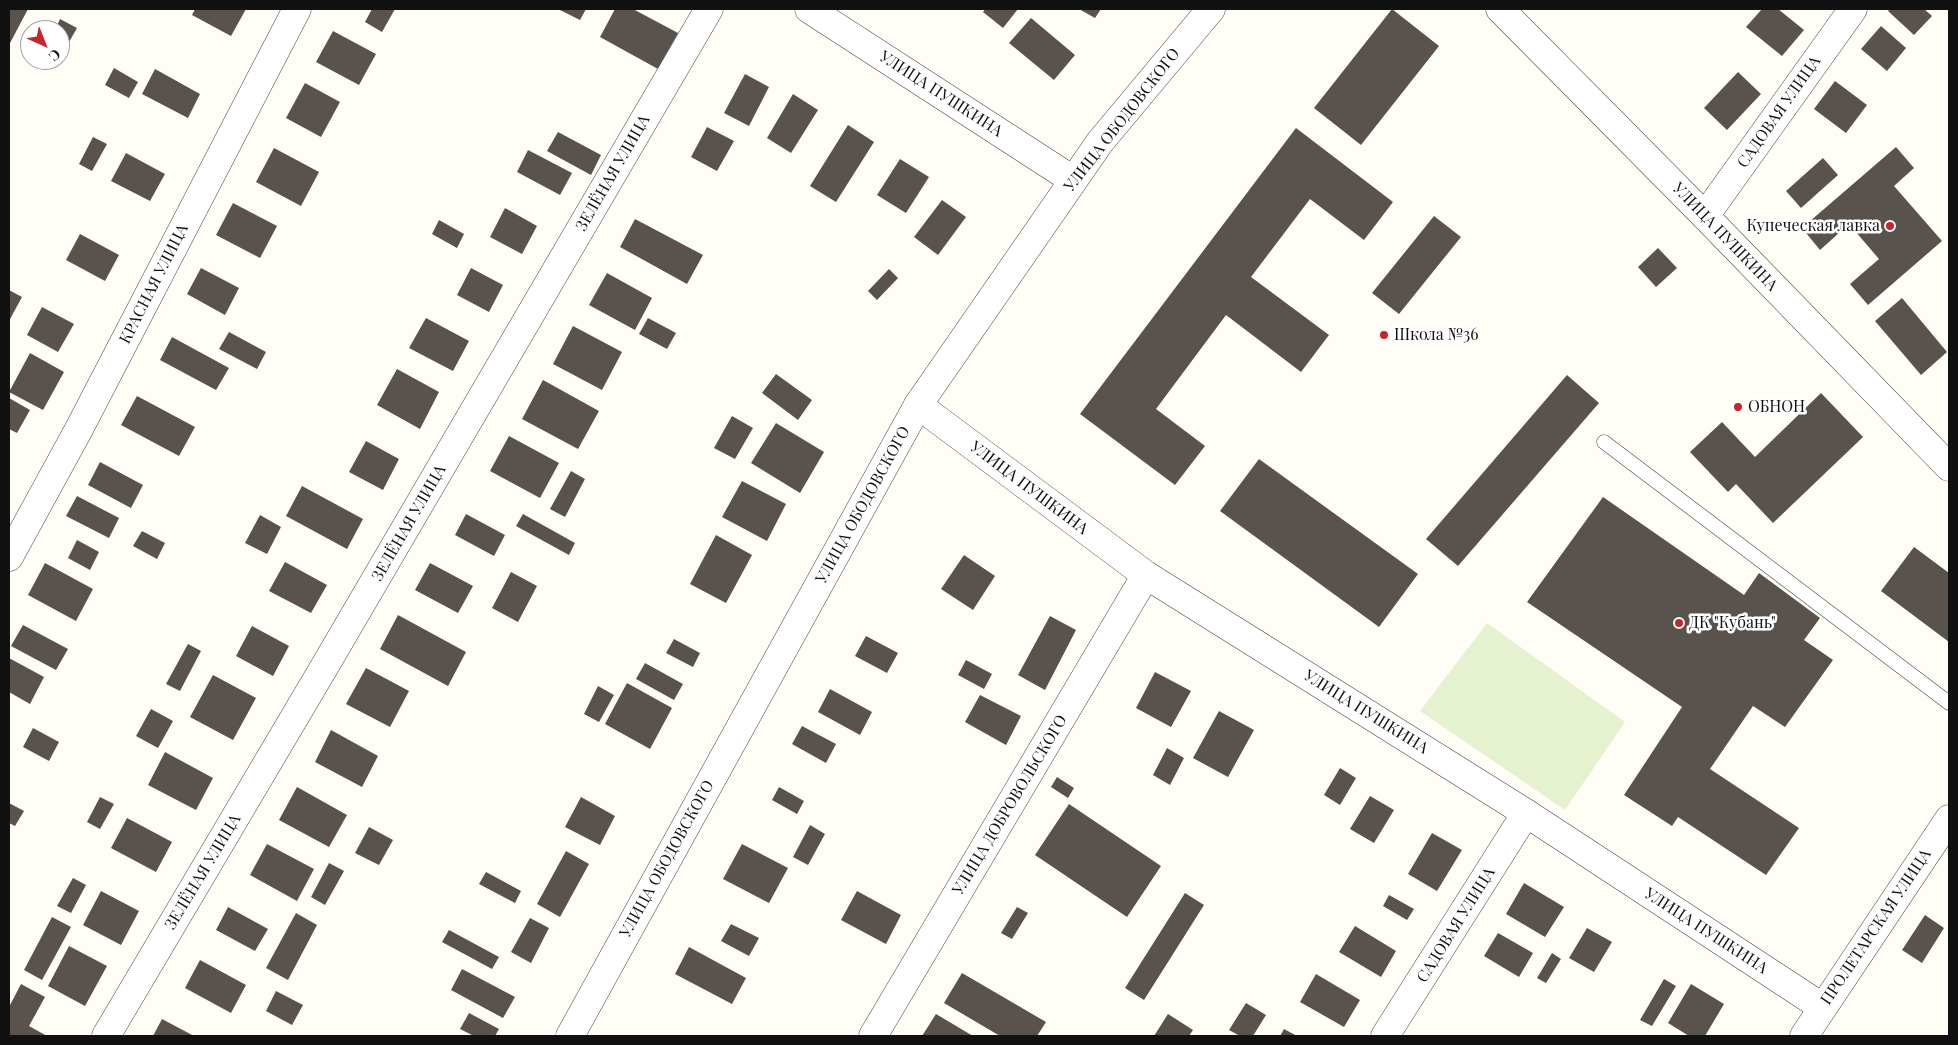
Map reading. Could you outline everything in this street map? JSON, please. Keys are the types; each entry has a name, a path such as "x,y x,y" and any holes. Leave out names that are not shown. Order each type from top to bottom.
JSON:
{"street":[{"name":"КРАСНАЯ УЛИЦА","path":"9,557 79,429 297,9"},
{"name":"ЗЕЛЁНАЯ УЛИЦА","path":"106,1036 709,9"},
{"name":"УЛИЦА ПУШКИНА","path":"809,9 1073,180"},
{"name":"УЛИЦА ОБОДОВСКОГО","path":"570,1036 918,405 1100,142 1210,9"},
{"name":"УЛИЦА ПУШКИНА","path":"1500,9 1949,467"},
{"name":"САДОВАЯ УЛИЦА","path":"1705,216 1853,9"},
{"name":"УЛИЦА ПУШКИНА","path":"918,405 1146,575 1526,813 1822,1007"},
{"name":"УЛИЦА ДОБРОВОЛЬСКОГО","path":"873,1036 1146,575"},
{"name":"САДОВАЯ УЛИЦА","path":"1386,1036 1526,813"},
{"name":"ПРОЛЕТАРСКАЯ УЛИЦА","path":"1804,1036 1949,819"}],"lane":[{"path":"1604,442 1949,703"}],"green space":[{"path":"1487,623 1625,722 1565,810 1420,711"}],"building":[{"path":"9,9 28,9 22,20 20,20 20,24 9,45"},
{"path":"195,9 246,9 231,36 192,15"},
{"path":"372,9 395,9 382,32 365,22"},
{"path":"558,9 586,9 580,20"},
{"path":"615,9 633,9 678,33 658,69 600,37"},
{"path":"985,9 1018,9 1003,28 983,12"},
{"path":"1079,9 1101,9 1095,18"},
{"path":"1392,9 1439,46 1361,145 1314,108"},
{"path":"1762,9 1778,9 1804,30 1782,56 1746,27"},
{"path":"1890,9 1924,9 1932,16 1914,35 1888,11"},
{"path":"1031,18 1075,55 1054,80 1009,43"},
{"path":"70,24 77,28 70,40"},
{"path":"1881,26 1906,48 1887,71 1861,49"},
{"path":"333,31 376,54 359,85 316,62"},
{"path":"114,68 138,82 129,98 105,85"},
{"path":"155,69 200,94 188,118 142,94"},
{"path":"1738,72 1761,94 1727,130 1704,108"},
{"path":"745,74 769,87 749,126 724,113"},
{"path":"1835,81 1867,105 1846,133 1814,109"},
{"path":"305,83 340,102 321,137 286,118"},
{"path":"793,94 818,110 791,153 767,138"},
{"path":"848,125 874,142 836,202 810,186"},
{"path":"707,127 734,141 717,171 691,157"},
{"path":"1296,128 1393,202 1364,240 1310,199 1251,277 1329,335 1301,372 1226,315 1156,409 1205,446 1175,485 1080,414"},
{"path":"558,132 601,155 591,175 547,151"},
{"path":"93,137 107,144 92,171 79,164"},
{"name":"Купеческая лавка","path":"1896,147 1914,168 1894,186 1942,241 1868,305 1850,284 1879,259 1849,224 1820,250 1802,228"},
{"path":"274,148 319,172 301,206 256,182"},
{"path":"528,150 572,173 560,195 517,172"},
{"path":"126,153 165,174 150,201 111,181"},
{"path":"1823,158 1838,175 1801,208 1786,191"},
{"path":"900,159 929,177 906,213 877,195"},
{"path":"942,200 966,217 938,255 914,237"},
{"path":"233,203 277,226 260,258 216,235"},
{"path":"505,208 537,226 522,254 490,237"},
{"path":"1434,216 1461,237 1399,314 1372,293"},
{"path":"635,219 703,255 687,284 620,247"},
{"path":"439,220 464,234 457,248 432,234"},
{"path":"80,234 119,255 105,281 66,260"},
{"path":"1658,248 1677,268 1656,287 1638,267"},
{"path":"201,268 239,288 225,315 187,294"},
{"path":"471,268 503,285 489,312 457,295"},
{"path":"889,269 898,278 877,300 868,291"},
{"path":"607,273 652,298 635,330 589,305"},
{"path":"9,290 22,297 9,321"},
{"path":"1902,298 1947,352 1921,375 1875,321"},
{"path":"42,307 74,324 58,352 27,335"},
{"path":"426,318 469,341 453,371 409,348"},
{"path":"648,318 676,333 667,349 639,334"},
{"path":"573,326 622,352 602,390 553,364"},
{"path":"229,332 266,352 257,369 219,349"},
{"path":"172,337 229,368 216,390 160,360"},
{"path":"30,353 64,372 43,410 9,392"},
{"path":"397,369 439,392 420,429 377,405"},
{"path":"776,374 812,400 798,420 762,393"},
{"path":"1567,375 1599,403 1458,566 1426,539"},
{"path":"543,380 599,411 578,449 522,419"},
{"path":"1821,393 1863,437 1773,523 1736,484 1728,492 1690,452 1722,422 1755,457"},
{"path":"137,396 195,427 179,456 121,425"},
{"path":"9,398 30,410 17,433 9,429"},
{"path":"732,416 753,428 735,459 714,448"},
{"path":"776,423 824,452 800,493 751,463"},
{"path":"509,436 559,463 540,498 490,471"},
{"path":"366,441 399,459 383,490 349,472"},
{"path":"1259,459 1418,574 1379,627 1220,511"},
{"path":"100,462 143,485 131,508 88,485"},
{"path":"571,471 585,479 565,517 550,509"},
{"path":"742,481 786,504 767,541 722,517"},
{"path":"302,486 363,519 347,549 286,516"},
{"path":"77,496 119,518 109,538 66,516"},
{"name":"ДК \"Кубань\"","path":"1603,497 1744,595 1759,573 1820,618 1804,640 1833,660 1785,727 1753,706 1710,769 1799,828 1766,875 1678,817 1672,826 1624,795 1682,707 1527,602"},
{"path":"466,514 505,535 494,556 455,535"},
{"path":"523,514 575,543 569,555 516,526"},
{"path":"260,515 281,527 267,554 245,543"},
{"path":"142,531 165,543 157,559 133,546"},
{"path":"716,535 752,555 726,603 690,584"},
{"path":"77,540 99,552 90,570 68,558"},
{"path":"1914,547 1949,573 1949,642 1881,591"},
{"path":"964,555 995,576 973,610 941,589"},
{"path":"285,562 327,585 311,613 269,591"},
{"path":"45,563 93,589 76,621 28,595"},
{"path":"430,563 473,586 458,613 415,590"},
{"path":"511,572 537,586 518,622 492,608"},
{"path":"398,615 466,652 448,686 380,649"},
{"path":"1050,616 1076,630 1045,690 1018,675"},
{"path":"23,625 68,649 56,670 11,646"},
{"path":"252,626 289,646 273,676 236,656"},
{"path":"866,636 898,653 887,673 855,656"},
{"path":"674,639 700,653 693,667 666,653"},
{"path":"188,644 201,651 180,691 166,684"},
{"path":"9,658 44,677 30,704 9,692"},
{"path":"966,660 992,674 984,689 958,675"},
{"path":"645,663 683,684 674,700 636,679"},
{"path":"366,668 409,691 390,727 346,704"},
{"path":"1155,672 1191,691 1171,727 1136,708"},
{"path":"213,675 256,698 233,740 190,717"},
{"path":"627,683 672,708 650,749 605,724"},
{"path":"598,686 614,695 599,722 584,714"},
{"path":"830,689 872,712 860,735 818,712"},
{"path":"980,695 1021,716 1006,745 965,722"},
{"path":"151,709 173,721 158,748 136,736"},
{"path":"1219,711 1254,730 1228,777 1193,758"},
{"path":"802,726 836,744 826,763 792,744"},
{"path":"33,728 59,742 49,761 23,747"},
{"path":"331,730 378,756 362,787 315,762"},
{"path":"1167,748 1184,758 1170,785 1153,775"},
{"path":"165,752 213,778 196,810 148,785"},
{"path":"1340,768 1356,778 1340,805 1324,795"},
{"path":"1057,777 1074,788 1068,798 1051,787"},
{"path":"297,787 347,815 329,847 279,820"},
{"path":"779,787 804,801 797,814 772,800"},
{"path":"1370,796 1394,810 1374,843 1350,829"},
{"path":"100,797 114,804 100,829 87,822"},
{"path":"581,797 615,816 600,845 565,827"},
{"path":"9,803 24,811 15,826 9,823"},
{"path":"1069,804 1161,866 1127,917 1035,855"},
{"path":"127,818 172,842 156,872 111,848"},
{"path":"810,825 825,834 808,865 793,857"},
{"path":"369,827 393,840 379,865 355,853"},
{"path":"1432,833 1462,850 1437,891 1408,874"},
{"path":"267,844 314,869 297,901 250,875"},
{"path":"742,844 788,868 769,903 723,879"},
{"path":"566,851 589,864 560,917 537,904"},
{"path":"329,863 344,871 325,905 311,897"},
{"path":"486,872 521,891 515,903 479,884"},
{"path":"73,878 86,885 71,913 57,906"},
{"path":"1524,883 1564,907 1545,937 1506,914"},
{"path":"101,891 139,911 121,945 83,925"},
{"path":"857,891 901,915 886,944 841,920"},
{"path":"1185,893 1204,905 1144,1000 1125,988"},
{"path":"1389,895 1414,909 1407,920 1383,906"},
{"path":"228,907 268,929 255,951 216,930"},
{"path":"1017,907 1028,913 1012,939 1001,933"},
{"path":"296,913 317,925 288,980 266,968"},
{"path":"1925,915 1944,928 1922,963 1902,950"},
{"path":"52,917 71,927 42,980 24,970"},
{"path":"530,918 549,928 531,963 511,952"},
{"path":"731,924 759,938 749,956 721,941"},
{"path":"1355,926 1396,951 1381,977 1339,952"},
{"path":"1587,928 1612,942 1594,972 1569,958"},
{"path":"449,930 499,957 492,969 442,942"},
{"path":"1498,933 1533,953 1519,977 1484,956"},
{"path":"69,946 107,966 85,1006 48,986"},
{"path":"689,947 746,978 732,1004 675,974"},
{"path":"1552,953 1561,959 1546,983 1537,978"},
{"path":"200,960 246,985 231,1013 185,988"},
{"path":"462,969 515,997 503,1018 451,990"},
{"path":"962,973 1046,1022 1037,1036 1000,1036 944,1003"},
{"path":"1316,974 1360,1000 1344,1027 1300,1002"},
{"path":"1664,979 1676,986 1652,1026 1640,1020"},
{"path":"21,984 45,997 29,1026 47,1036 9,1036 9,1007"},
{"path":"1691,984 1724,1004 1705,1036 1689,1036 1668,1023"},
{"path":"276,991 303,1005 292,1025 266,1011"},
{"path":"1246,1003 1266,1015 1253,1036 1240,1036 1229,1030"},
{"path":"469,1013 499,1029 495,1036 474,1036 460,1029"},
{"path":"936,1014 973,1036 922,1036"},
{"path":"1168,1014 1193,1030 1189,1036 1154,1036"},
{"path":"162,1019 194,1036 153,1036"},
{"path":"1284,1029 1297,1036 1280,1036"}],"place":[{"name":"Купеческая лавка","path":"1890,226"},
{"name":"Школа №36","path":"1384,335"},
{"name":"ОБНОН","path":"1738,407"},
{"name":"ДК \"Кубань\"","path":"1679,623"}]}
